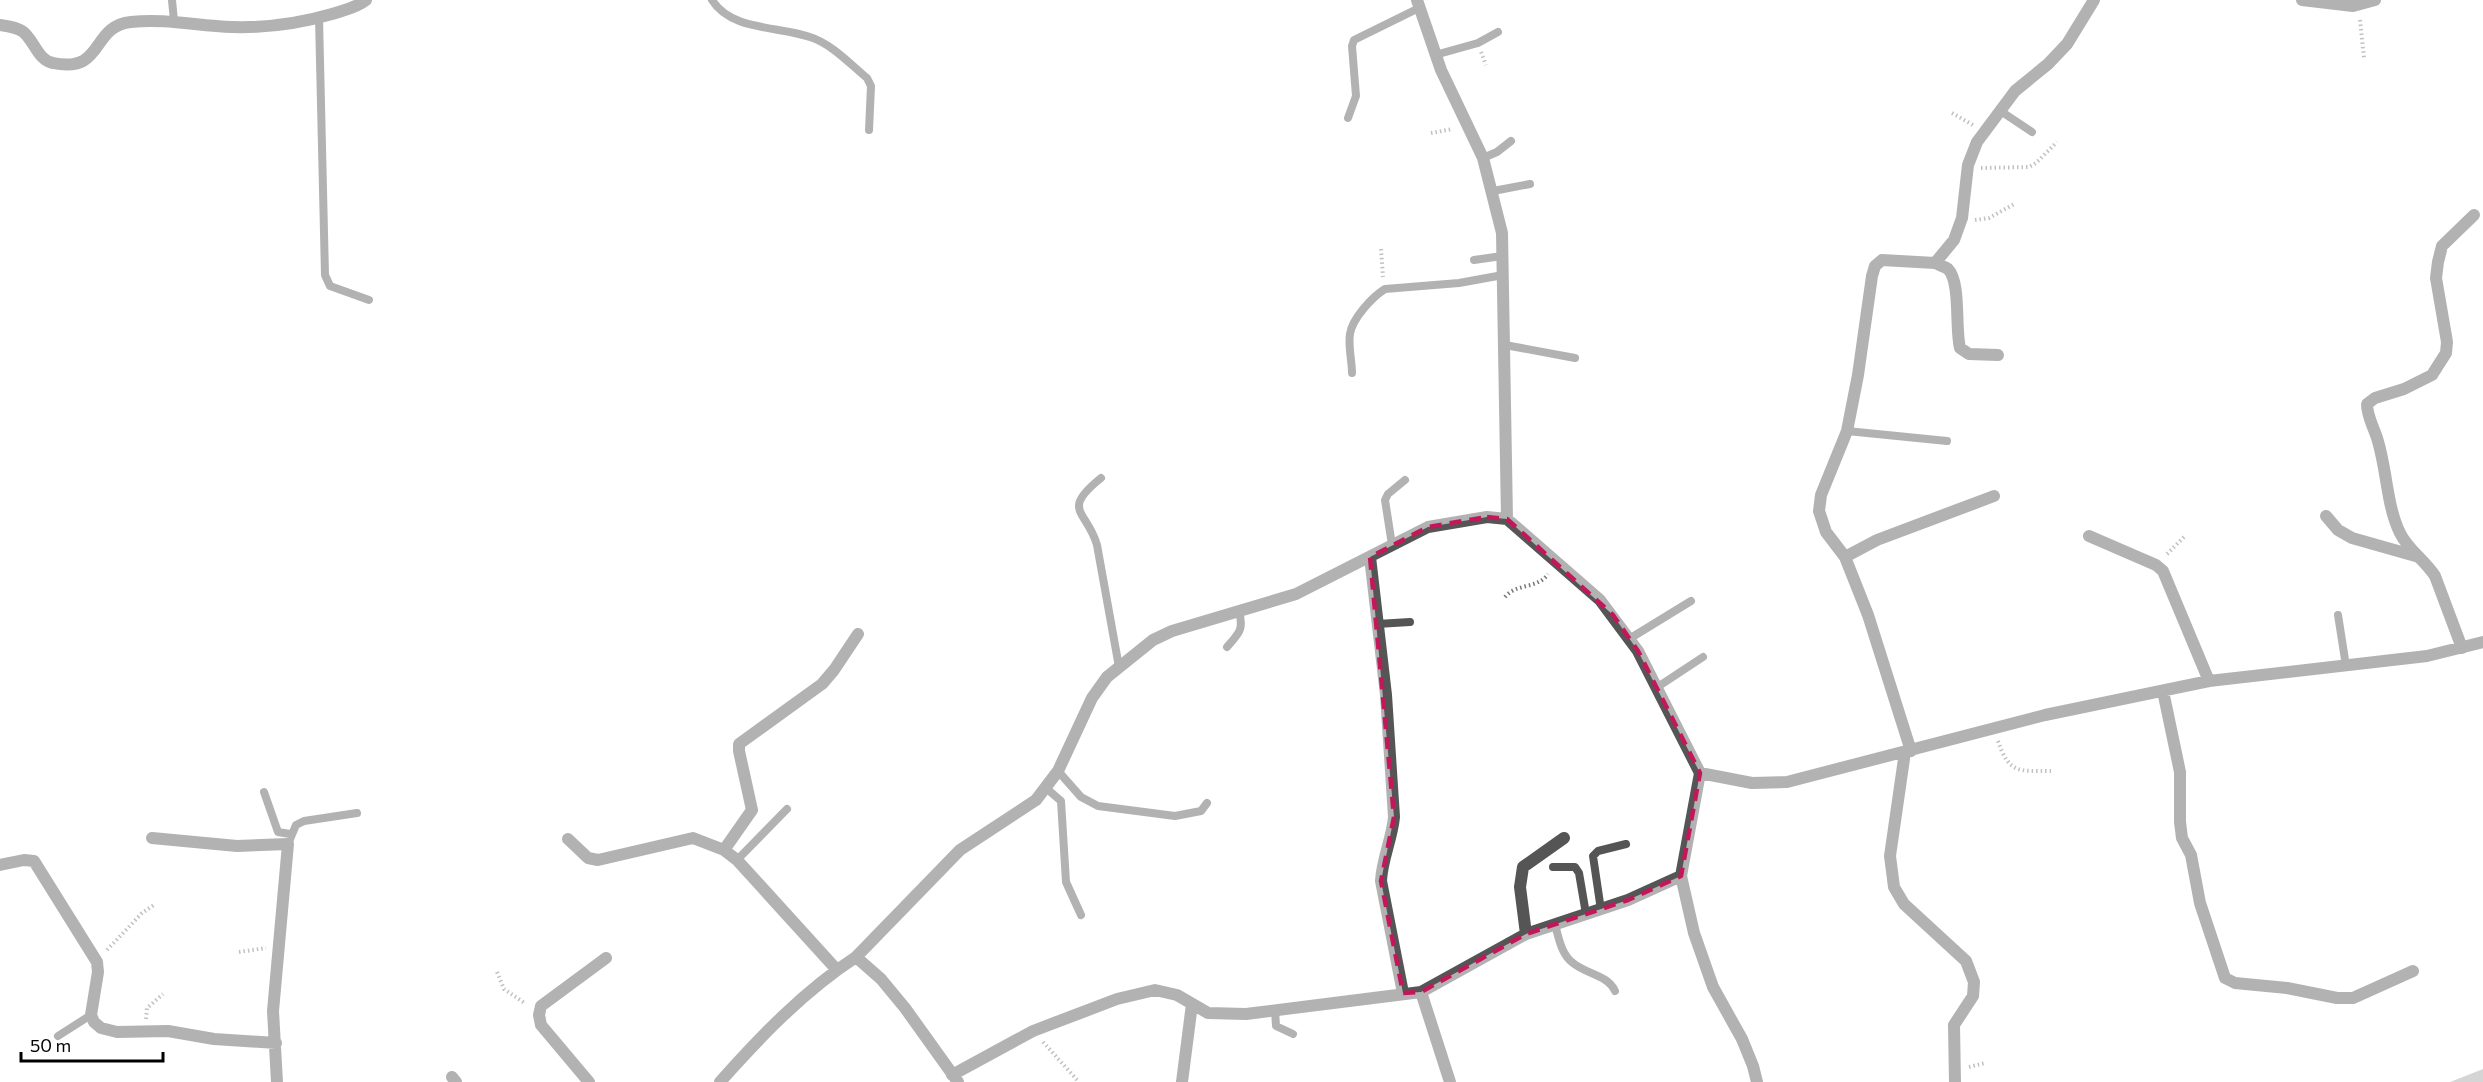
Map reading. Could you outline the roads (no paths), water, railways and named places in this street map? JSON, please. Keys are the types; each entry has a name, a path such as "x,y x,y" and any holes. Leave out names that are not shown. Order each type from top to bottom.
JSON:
{"street":[{"path":"0,25 23,31 45,61 80,63 88,59 111,28 129,22 174,21 232,27 273,25 319,18 358,6 366,0"},
{"path":"1935,263 1954,240 1962,218 1968,165 1983,132 2015,91 2048,64 2067,44 2094,0"},
{"path":"2302,0 2353,6 2375,0"},
{"path":"1418,4 1435,55 1484,158 1502,233 1507,519"},
{"path":"2462,648 2435,576 2400,535 2393,515 2386,468 2367,411 2367,404 2375,398 2404,389 2432,375 2446,353 2447,342 2436,278 2438,262 2442,246 2474,215"},
{"path":"1955,1082 1954,1025 1973,996 1974,982 1966,961 1904,904 1894,887 1890,856 1908,752 1868,615 1845,558 1826,532 1819,511 1821,495 1848,431 1875,266 1882,260 1935,263 1947,269 1954,280 1960,348 1969,354 1998,355"},
{"path":"1845,558 1877,540 1994,496"},
{"path":"2326,516 2338,530 2352,538 2420,557"},
{"path":"720,1082 767,1029 837,970 856,957 960,850 1036,800 1058,771 1092,698 1107,677 1153,640 1172,631 1296,594 1392,545 1437,525 1487,517 1507,519 1600,600 1629,639 1700,773 1681,876 1694,933 1713,987 1742,1040 1757,1082"},
{"path":"2089,536 2156,566 2168,578 2186,630 2209,681"},
{"path":"1370,557 1386,695 1394,817 1381,868 1381,881 1403,993"},
{"path":"724,850 752,810 739,744 822,684 858,634"},
{"path":"1700,773 1752,783 1787,782 2045,715 2209,681 2427,656 2483,642"},
{"path":"2163,691 2180,772 2182,838 2191,855 2200,903 2225,978 2235,983 2287,988 2337,998 2353,998 2413,971"},
{"path":"152,838 237,846 289,839 273,1011 277,1082"},
{"path":"568,839 588,858 598,860 693,838 724,850 737,860 837,970"},
{"path":"1526,934 1520,887 1523,867 1564,838"},
{"path":"0,865 34,861 97,962 98,972 91,1015 100,1028 117,1032 168,1031 214,1039 276,1043"},
{"path":"856,957 881,979 905,1008 955,1079 1033,1031 1117,999 1155,990 1177,995 1208,1013 1246,1014 1421,992 1526,934 1644,894 1681,876"},
{"path":"589,1082 541,1025 539,1015 541,1006 606,958"},
{"path":"1421,992 1450,1082"},
{"path":"1182,1082 1192,1004"}],"lane":[{"path":"172,0 174,21"},
{"path":"712,0 731,18 811,37 826,45 867,78 871,86 868,130"},
{"path":"1348,118 1356,96 1352,46 1354,40 1418,4"},
{"path":"319,18 325,275 330,286 369,300"},
{"path":"1435,55 1478,43 1498,32"},
{"path":"1999,110 2032,132"},
{"path":"1484,158 1497,152 1511,141"},
{"path":"1493,191 1530,184"},
{"path":"1474,260 1502,256"},
{"path":"1352,373 1350,333 1365,306 1376,294 1385,289 1503,275"},
{"path":"1505,345 1575,358"},
{"path":"1848,431 1947,441"},
{"path":"1101,478 1082,494 1079,508 1081,517 1095,536 1119,667"},
{"path":"1392,545 1385,500 1388,494 1405,480"},
{"path":"1629,639 1691,601"},
{"path":"1227,648 1242,624 1239,611"},
{"path":"2338,615 2346,666"},
{"path":"1377,624 1410,622"},
{"path":"1656,688 1703,657"},
{"path":"1058,771 1081,797 1098,806 1175,816 1201,811 1207,802"},
{"path":"1046,788 1061,801 1066,882 1081,915"},
{"path":"264,792 278,832 289,839 296,825 304,821 357,813"},
{"path":"737,860 787,809"},
{"path":"1601,910 1593,856 1598,851 1626,844"},
{"path":"1553,867 1575,867 1579,873 1586,914"},
{"path":"1555,925 1564,954 1573,964 1607,981 1615,992"},
{"path":"1275,1010 1276,1026 1293,1034"},
{"path":"58,1036 91,1015"}]}
